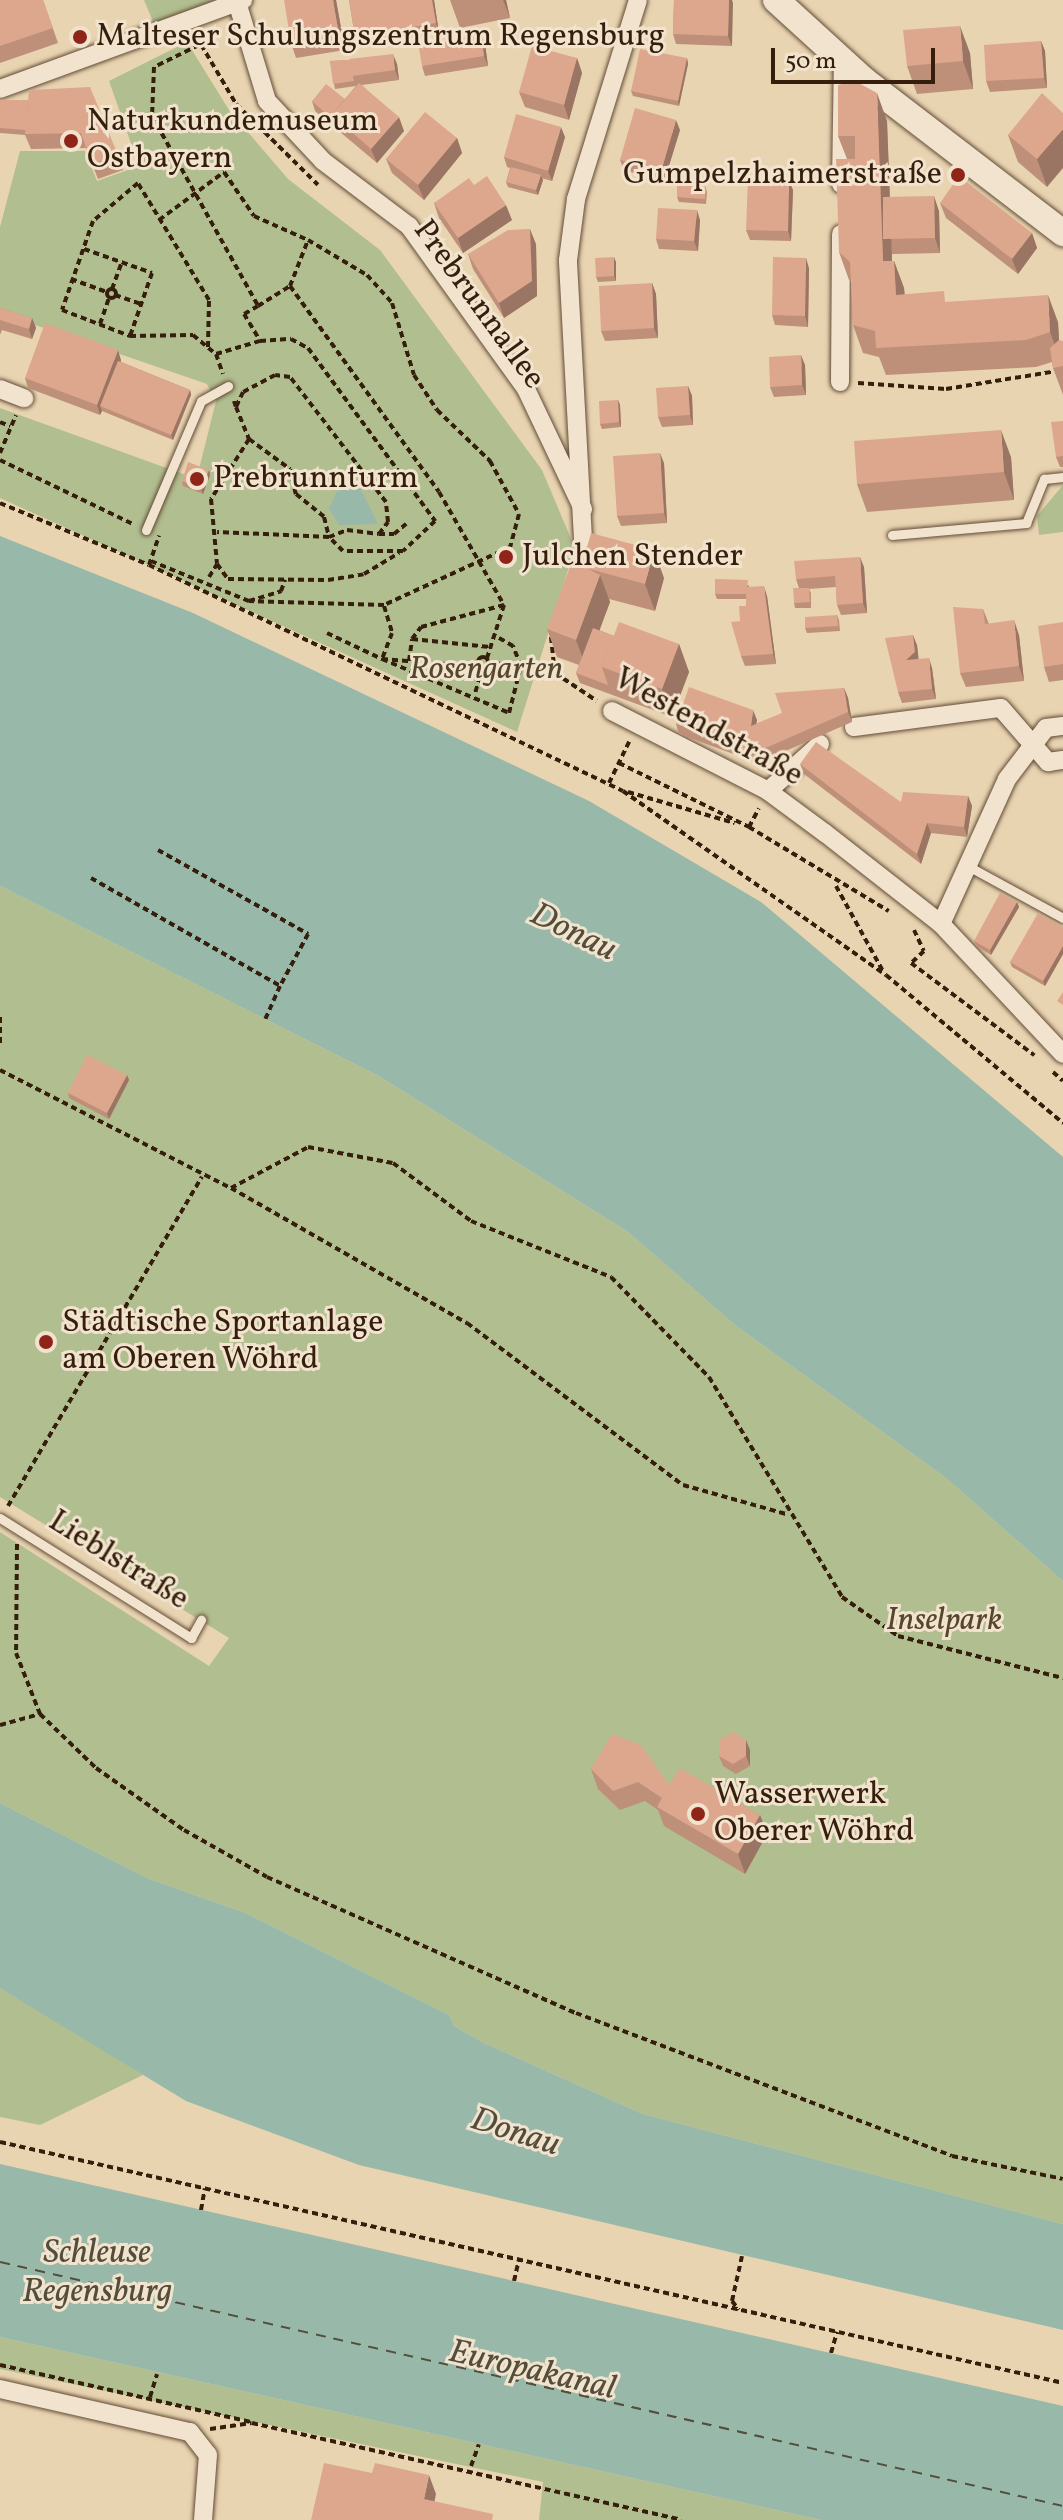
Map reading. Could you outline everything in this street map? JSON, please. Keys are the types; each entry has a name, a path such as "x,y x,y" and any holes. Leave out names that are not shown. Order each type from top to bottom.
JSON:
{"street":[{"path":"583,539 568,260 576,199 638,0"},
{"path":"776,0 843,63 1063,233"},
{"path":"0,89 240,1"},
{"name":"Prebrunnallee","path":"240,1 267,101 323,161 409,226 526,389 583,509"},
{"path":"840,382 843,63"},
{"path":"0,389 24,398"},
{"path":"854,727 1001,708 1035,743 1048,762 1063,760"},
{"name":"Westendstraße","path":"612,711 768,791 941,924 1063,1054"},
{"path":"941,924 1007,779 1046,728 1063,726"},
{"path":"768,791 820,744"},
{"path":"0,2389 190,2432 208,2455 203,2520"}],"lane":[{"path":"146,530 201,401 228,386"},
{"path":"892,535 1026,523 1044,479 1063,477"},
{"path":"968,866 1063,918"},
{"name":"Lieblstraße","path":"0,1519 191,1638 201,1620"}],"path":[{"path":"189,18 199,45 236,104 296,170 322,187"},
{"path":"199,45 154,67 149,81 157,133 258,306"},
{"path":"0,503 249,601 384,605 510,547 519,514 490,461 437,410 414,375 392,303 367,275 308,240 254,216 224,172 159,220"},
{"path":"208,347 209,300 138,183 101,209 71,279 62,310 130,336 193,335 216,354 260,341 291,339 308,348 435,521 403,551 364,574 244,584 217,564"},
{"path":"260,341 244,314 290,286 308,240"},
{"path":"84,249 152,273 130,336"},
{"path":"100,324 122,262"},
{"path":"71,279 141,304"},
{"path":"290,286 439,492 504,605 488,660 470,702 327,633"},
{"path":"840,382 946,389 1063,370"},
{"path":"236,407 243,392 275,375 290,377 386,502 388,522 379,534"},
{"path":"0,453 24,398"},
{"path":"0,422 10,426"},
{"path":"209,577 217,564 217,532 211,499 249,439 290,469 296,494 324,517 329,537 343,551 403,551"},
{"path":"0,460 162,538 150,563"},
{"path":"217,532 329,537 347,530 394,534 406,524"},
{"path":"150,563 623,791 886,975 1063,1123"},
{"path":"249,601 281,591 285,580"},
{"path":"382,659 392,633 384,605"},
{"path":"409,661 412,639 421,627 504,605"},
{"path":"483,667 480,658 555,673 548,647 558,621"},
{"path":"475,694 509,713 521,666 513,646 494,635"},
{"path":"412,639 490,647"},
{"path":"382,659 483,667"},
{"name":"Westendstraße","path":"555,673 612,711"},
{"path":"609,783 638,726"},
{"path":"619,763 749,827 836,885 904,918"},
{"path":"623,791 749,827"},
{"path":"158,850 308,934 265,1019"},
{"path":"91,878 280,986"},
{"path":"836,885 886,975"},
{"path":"941,924 910,919 924,951 911,963 988,1015 1063,1081"},
{"path":"0,1017 0,1043"},
{"path":"0,1070 202,1177 231,1188 467,1323 683,1485 787,1514"},
{"path":"231,1188 308,1147 393,1163 471,1221 611,1277 709,1377 787,1514 842,1597 898,1636 1062,1677"},
{"path":"0,1519 202,1177"},
{"path":"18,1530 16,1653 40,1714 96,1768 267,1877 576,2013 952,2156 1063,2179"},
{"path":"0,1725 40,1714"},
{"path":"0,2142 1063,2383"},
{"path":"201,2210 205,2188"},
{"path":"723,2306 732,2301 742,2256"},
{"path":"514,2281 519,2260"},
{"path":"732,2301 739,2310"},
{"path":"831,2353 837,2332"},
{"path":"0,2365 681,2520"},
{"path":"150,2397 157,2374"},
{"path":"190,2432 252,2423"},
{"path":"471,2466 479,2444"}],"green space":[{"path":"144,0 226,0 154,24"},
{"name":"Rosengarten","path":"187,42 229,110 288,179 380,250 542,470 575,548 517,732 0,498 0,408 186,475 199,469 216,401 207,384 0,313 0,227 20,151 85,151 97,181 139,166 109,81"},
{"path":"1063,485 1063,532 1039,535 1037,516"},
{"name":"Inselpark","path":"0,886 377,1075 628,1232 735,1325 946,1478 1063,1581 1063,2224 643,2114 484,2043 454,2026 449,2015 248,1914 147,1878 0,1803 0,1532 209,1666 229,1638 0,1497"},
{"path":"0,1988 77,2032 143,2075 40,2125 0,2117"},
{"path":"0,2337 821,2520 539,2520 543,2482 0,2369"}],"water":[{"path":"341,483 360,488 378,524 339,525 329,508"},
{"name":"Donau","path":"0,536 193,613 589,801 761,902 1063,1157 1063,1581 946,1478 735,1325 628,1232 377,1075 0,886"},
{"name":"Donau","path":"0,1803 147,1878 248,1914 449,2015 454,2026 484,2043 643,2114 1063,2224 1063,2330 359,2165 186,2101 0,1988"},
{"name":"Schleuse Regensburg","path":"0,2164 1063,2406 1063,2520 821,2520 0,2337"}],"building":[{"path":"0,0 43,0 53,28 0,46"},
{"path":"284,0 333,0 339,35 291,43"},
{"path":"349,0 432,0 436,23 355,37"},
{"path":"674,0 729,0 728,36 673,34"},
{"path":"960,26 963,61 907,66 903,30"},
{"path":"481,34 484,56 422,66 419,48"},
{"path":"1041,41 1044,78 986,81 984,45"},
{"path":"532,46 577,58 564,105 519,92"},
{"path":"640,49 687,58 678,101 631,91"},
{"path":"393,54 395,70 352,76 349,59"},
{"path":"349,59 354,81 333,84 330,61"},
{"path":"855,81 877,93 883,261 894,261 896,295 944,291 945,302 1048,295 1050,332 1026,340 876,348 875,331 853,325 850,262 839,252 836,159 855,159 855,136 838,136 838,85"},
{"path":"359,83 399,117 371,149 332,115"},
{"path":"326,84 345,99 332,115 333,120 312,101"},
{"name":"Naturkundemuseum Ostbayern","path":"90,87 118,155 92,164 81,133 25,134 29,90"},
{"path":"1042,93 1063,113 1063,129 1037,159 1008,135"},
{"path":"0,100 28,100 26,130 0,128"},
{"path":"635,108 676,120 661,172 620,160"},
{"path":"425,112 457,138 418,185 386,159"},
{"path":"516,114 561,127 548,171 504,157"},
{"path":"511,167 541,175 536,190 506,182"},
{"path":"487,176 506,205 458,238 434,203 469,178 474,185"},
{"path":"959,176 1032,233 1012,259 940,203"},
{"path":"748,179 789,180 788,231 746,230"},
{"path":"677,185 705,186 705,199 677,197"},
{"path":"934,196 935,238 883,239 883,197"},
{"path":"658,208 697,210 694,241 656,239"},
{"path":"530,229 532,281 499,303 468,254 508,230"},
{"path":"614,257 614,276 596,277 595,258"},
{"path":"773,257 806,258 805,316 772,315"},
{"path":"652,283 654,328 601,331 599,286"},
{"path":"0,308 32,318 29,329 0,320"},
{"path":"45,323 118,350 97,405 25,378"},
{"path":"1059,340 1063,341 1063,366 1053,368 1050,348"},
{"path":"801,355 802,385 770,387 769,357"},
{"path":"118,361 190,390 171,435 100,406"},
{"path":"688,386 690,415 658,417 656,388"},
{"path":"618,400 619,422 600,424 599,401"},
{"path":"1063,421 1063,456 1056,457 1051,422"},
{"path":"1001,430 1004,472 857,484 854,441"},
{"path":"660,453 664,513 617,516 613,456"},
{"name":"Prebrunnturm","path":"188,462 209,470 201,489 182,481"},
{"path":"591,533 654,550 645,584 586,568 600,575 576,640 547,629 571,564 581,568"},
{"path":"860,557 863,603 837,605 835,576 796,579 794,561"},
{"path":"715,579 748,580 746,594 715,594"},
{"path":"764,586 773,654 741,656 731,622 740,621 739,606 746,606 746,587"},
{"path":"793,588 809,588 810,602 794,603"},
{"path":"953,607 983,609 985,624 1014,620 1019,666 960,673"},
{"path":"837,615 838,626 805,628 805,617"},
{"path":"619,622 679,644 662,689 602,667"},
{"path":"1063,622 1063,664 1044,667 1038,626"},
{"path":"593,628 614,636 602,667 608,685 576,673"},
{"path":"913,635 915,652 906,660 929,658 932,689 898,692 885,638"},
{"path":"689,687 753,710 751,726 782,713 775,693 844,688 848,712 754,753 676,724"},
{"path":"816,742 901,802 903,792 968,796 964,827 927,823 917,854 800,764"},
{"path":"1000,893 1017,902 990,950 974,941"},
{"path":"1038,913 1063,927 1063,946 1043,981 1010,962"},
{"path":"87,1055 127,1075 107,1113 68,1093"},
{"path":"733,1732 746,1740 746,1756 733,1764 719,1756 719,1740"},
{"path":"612,1734 641,1745 669,1785 680,1768 760,1815 738,1854 657,1807 662,1798 638,1782 613,1791 591,1769"},
{"path":"324,2463 372,2473 375,2463 429,2475 424,2499 493,2514 492,2520 311,2520"}],"ferry route":[{"path":"0,2262 1063,2506"}],"place":[{"name":"Malteser Schulungszentrum Regensburg","path":"80,37"},
{"name":"Naturkundemuseum Ostbayern","path":"71,141"},
{"name":"Gumpelzhaimerstraße","path":"958,175"},
{"name":"Prebrunnturm","path":"197,479"},
{"name":"Julchen Stender","path":"506,557"},
{"name":"Städtische Sportanlage am Oberen Wöhrd","path":"46,1342"},
{"name":"Wasserwerk Oberer Wöhrd","path":"698,1814"}],"water label":[{"name":"Europakanal","path":"532,2371"}]}
